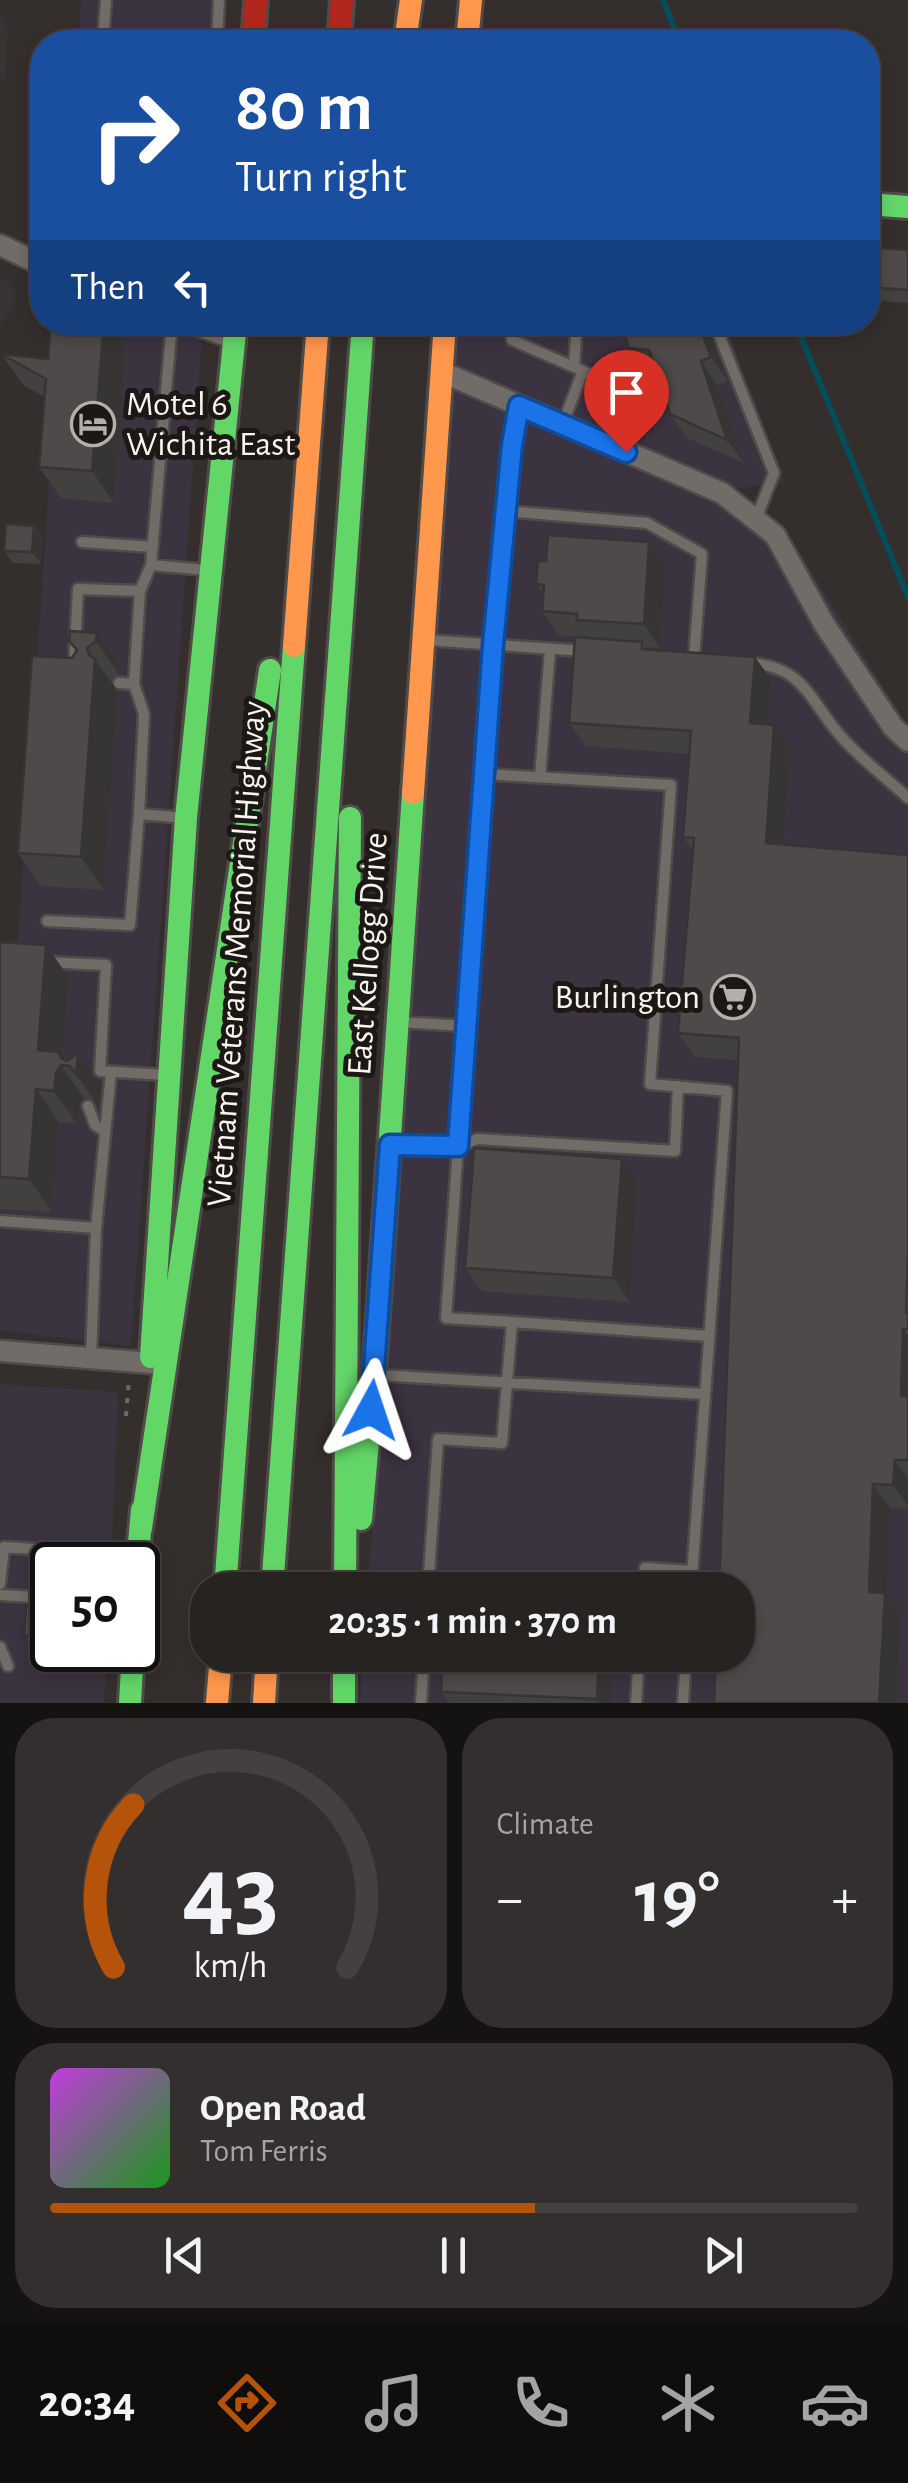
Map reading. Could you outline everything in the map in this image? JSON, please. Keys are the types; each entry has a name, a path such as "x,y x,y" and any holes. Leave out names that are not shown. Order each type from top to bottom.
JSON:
{"main road":[{"path":"254,30 256,0"},
{"path":"340,30 342,0"},
{"path":"407,30 411,0"},
{"path":"468,30 471,0"},
{"path":"385,30 386,14"},
{"path":"880,205 908,208"},
{"path":"139,1542 186,818 235,335"},
{"name":"Vietnam Veterans Memorial Highway","path":"226,1572 317,335"},
{"path":"273,1572 363,335"},
{"name":"East Kellogg Drive","path":"357,1572 374,1375 444,335"},
{"path":"140,1528 314,380"},
{"path":"344,1572 353,480"},
{"path":"130,1703 131,1672"},
{"path":"217,1703 219,1672"},
{"path":"264,1703 266,1672"},
{"path":"344,1703 346,1672"}],"street":[{"path":"0,246 30,260"},
{"path":"442,372 722,493 776,535 824,624 892,727 908,740"},
{"path":"1,1351 151,1362"}],"lane":[{"path":"104,30 106,0"},
{"path":"217,30 219,0"},
{"path":"47,921 130,925 144,714 134,684 140,591 151,564 171,335"},
{"path":"512,335 512,340 647,400"},
{"path":"563,424 578,369 577,335"},
{"path":"719,335 774,473 756,520"},
{"path":"519,406 493,645 446,1318 709,1336"},
{"path":"506,511 647,524 702,554 694,658"},
{"path":"82,542 152,548"},
{"path":"151,564 210,570"},
{"path":"78,677 72,664 78,588 140,591"},
{"path":"424,640 604,652"},
{"path":"540,777 550,649"},
{"path":"676,656 710,659"},
{"path":"743,662 776,665 802,685 840,735 908,798"},
{"path":"119,683 134,684"},
{"path":"484,774 671,785 650,1084 726,1091 692,1571 645,1568 645,1572"},
{"path":"139,814 186,818"},
{"path":"36,961 106,965 101,1074 104,1132 91,1358"},
{"path":"398,1022 466,1026"},
{"path":"101,1074 167,1076"},
{"path":"390,1145 458,1146 477,1139 675,1151 678,1086"},
{"path":"88,1106 95,1124 104,1132"},
{"path":"0,1221 96,1228"},
{"path":"429,1572 438,1439 502,1443 512,1322"},
{"path":"374,1375 704,1394"},
{"path":"0,1584 4,1547 30,1550"},
{"path":"0,1595 30,1597"},
{"path":"0,1647 8,1666"},
{"path":"421,1703 423,1672"},
{"path":"636,1703 638,1672"},
{"path":"683,1703 685,1672"}],"shaded area":[{"path":"81,0 224,0 222,30 79,30"},
{"path":"59,335 202,335 131,1346 0,1330 0,941 18,941"},
{"path":"455,335 730,335 785,482 734,489 786,531 908,726 908,1703 360,1703 362,1672 755,1672 755,1572 369,1572"},
{"path":"0,1384 118,1392 112,1542 30,1542 30,1672 106,1672 104,1703 0,1703"}],"building":[{"path":"880,248 908,250 908,290 880,288"},
{"path":"50,335 103,335 92,471 39,467 46,379 1,354 48,359"},
{"path":"625,335 703,335 711,357 701,361 727,440 670,414 649,350 629,348"},
{"path":"6,524 34,526 32,552 4,551"},
{"path":"548,535 649,542 644,624 577,620 577,614 542,611 544,585 536,584 538,561 546,561"},
{"path":"70,631 97,633 96,641 87,648 95,659 81,857 18,853 32,656 72,658 77,650 69,641"},
{"path":"575,637 642,642 642,649 755,657 750,723 774,725 766,843 908,855 908,1329 903,1329 901,1396 908,1396 908,1460 895,1460 893,1485 873,1484 869,1592 885,1593 879,1703 714,1703 715,1672 755,1672 755,1572 720,1572 739,1038 678,1033 694,838 683,837 691,731 569,723"},
{"path":"0,942 46,945 38,1050 58,1052 67,1061 78,1053 76,1074 70,1066 61,1065 54,1091 36,1089 29,1179 0,1177"},
{"path":"474,1148 622,1159 613,1278 465,1268"},
{"path":"26,1606 30,1606 30,1636 24,1636"},
{"path":"442,1672 598,1672 597,1699 441,1692"}],"waterway":[{"path":"663,0 675,30"},
{"path":"800,335 908,597"}],"traffic: fast":[{"path":"880,205 908,207"},
{"path":"151,1357 186,818 235,335"},
{"path":"273,1572 362,335"},
{"path":"226,1572 294,646"},
{"path":"141,1528 270,670"},
{"path":"361,1519 413,793"},
{"path":"345,1572 350,818"},
{"path":"139,1542 142,1510"},
{"path":"130,1703 132,1672"},
{"path":"344,1672 344,1703"}],"traffic: slow":[{"path":"407,30 411,0"},
{"path":"468,30 471,0"},
{"path":"294,646 317,335"},
{"path":"413,793 444,335"},
{"path":"217,1703 220,1672"},
{"path":"264,1703 266,1672"}],"traffic: jam":[{"path":"254,30 256,0"},
{"path":"340,30 342,0"}],"place":[{"name":"Motel 6 Wichita East","path":"93,424"},
{"name":"Burlington","path":"733,997"}],"route":[{"path":"371,1410 390,1145 458,1146 493,645 519,406 626,452"}]}
